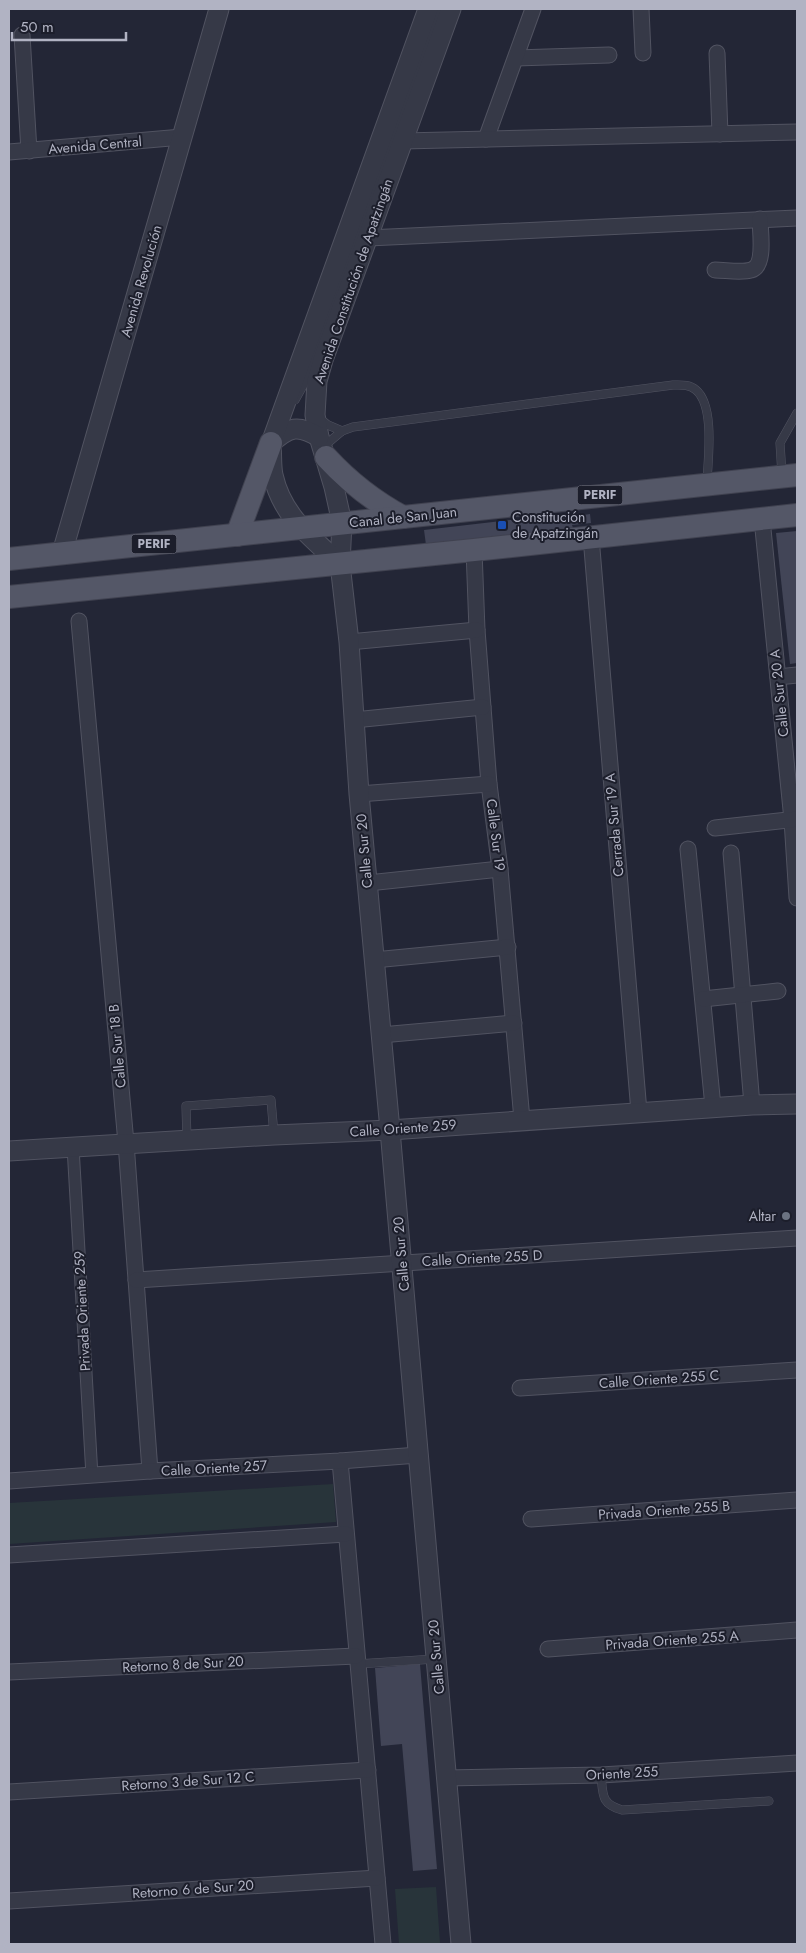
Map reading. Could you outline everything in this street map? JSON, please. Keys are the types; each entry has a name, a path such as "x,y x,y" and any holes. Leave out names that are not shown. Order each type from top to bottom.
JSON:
{"main road":[{"path":"237,535 271,443"},
{"path":"323,447 346,478 369,497 403,517"},
{"name":"Canal de San Juan","path":"9,559 790,476"},
{"path":"9,597 591,538 797,515"}],"street":[{"name":"Avenida Revolución","path":"62,553 219,9"},
{"name":"Avenida Constitución de Apatzingán","path":"340,564 300,528 278,492 273,473 271,443 428,9"},
{"name":"Avenida Constitución de Apatzingán","path":"340,564 342,523 315,415 317,382 451,9"},
{"path":"486,139 533,9"},
{"path":"641,9 643,53"},
{"path":"22,35 29,151"},
{"path":"717,53 720,134"},
{"path":"516,58 609,55"},
{"path":"402,141 797,132"},
{"name":"Avenida Central","path":"9,152 182,138"},
{"path":"368,238 797,218"},
{"path":"716,270 751,270 758,266 761,258 760,219"},
{"path":"271,443 284,432 298,428 308,431 323,447"},
{"name":"Calle Sur 20 A","path":"762,519 778,677 791,753 797,888"},
{"name":"Cerrada Sur 19 A","path":"591,538 638,1112"},
{"name":"Calle Sur 19","path":"474,550 483,708 508,947 522,1120"},
{"name":"Calle Sur 20","path":"340,564 461,1944"},
{"name":"Calle Sur 18 B","path":"79,621 126,1144 150,1471"},
{"path":"348,642 478,630"},
{"path":"778,677 797,675"},
{"path":"354,720 483,708"},
{"path":"359,794 490,784"},
{"path":"715,828 795,820"},
{"path":"688,849 713,1108"},
{"path":"730,853 752,1105"},
{"path":"368,883 500,869"},
{"path":"374,960 508,947"},
{"path":"703,999 778,991"},
{"path":"381,1035 514,1023"},
{"name":"Calle Oriente 259","path":"9,1152 274,1135 390,1130 752,1105 797,1104"},
{"name":"Privada Oriente 259","path":"73,1147 92,1476"},
{"name":"Calle Oriente 255 D","path":"136,1280 797,1238"},
{"name":"Calle Oriente 255 C","path":"520,1388 797,1370"},
{"name":"Calle Oriente 257","path":"9,1481 418,1455"},
{"path":"340,1461 383,1944"},
{"name":"Privada Oriente 255 B","path":"531,1519 797,1500"},
{"path":"9,1555 346,1534"},
{"name":"Privada Oriente 255 A","path":"548,1649 797,1630"},
{"name":"Retorno 8 de Sur 20","path":"9,1672 357,1660"},
{"name":"Oriente 255","path":"446,1778 601,1775 797,1763"},
{"name":"Retorno 3 de Sur 12 C","path":"9,1792 368,1770"},
{"name":"Retorno 6 de Sur 20","path":"9,1901 377,1878"}],"lane":[{"name":"Avenida Constitución de Apatzingán","path":"271,443 304,384 440,9"},
{"path":"304,384 307,400 315,415 328,425 342,431"},
{"path":"323,447 342,431 353,427 673,385 685,385 696,390 704,402 709,428 707,484"},
{"path":"790,476 780,444 797,413"},
{"path":"187,1141 186,1106 271,1100 274,1135"},
{"path":"357,1660 437,1658"},
{"path":"601,1775 603,1798 610,1807 622,1810 769,1801"}],"shaded area":[{"path":"333,1484 336,1522 9,1544 9,1503"},
{"path":"436,1887 440,1943 399,1944 395,1889"}],"building":[{"path":"571,513 571,517 590,514 591,523 572,525 573,528 426,545 424,530"},
{"path":"797,531 797,663 790,664 776,533"},
{"path":"420,1664 437,1869 413,1871 402,1744 381,1746 375,1668"}],"place":[{"name":"Constitución de Apatzingán","path":"502,525"},
{"name":"Altar","path":"786,1216"}]}
